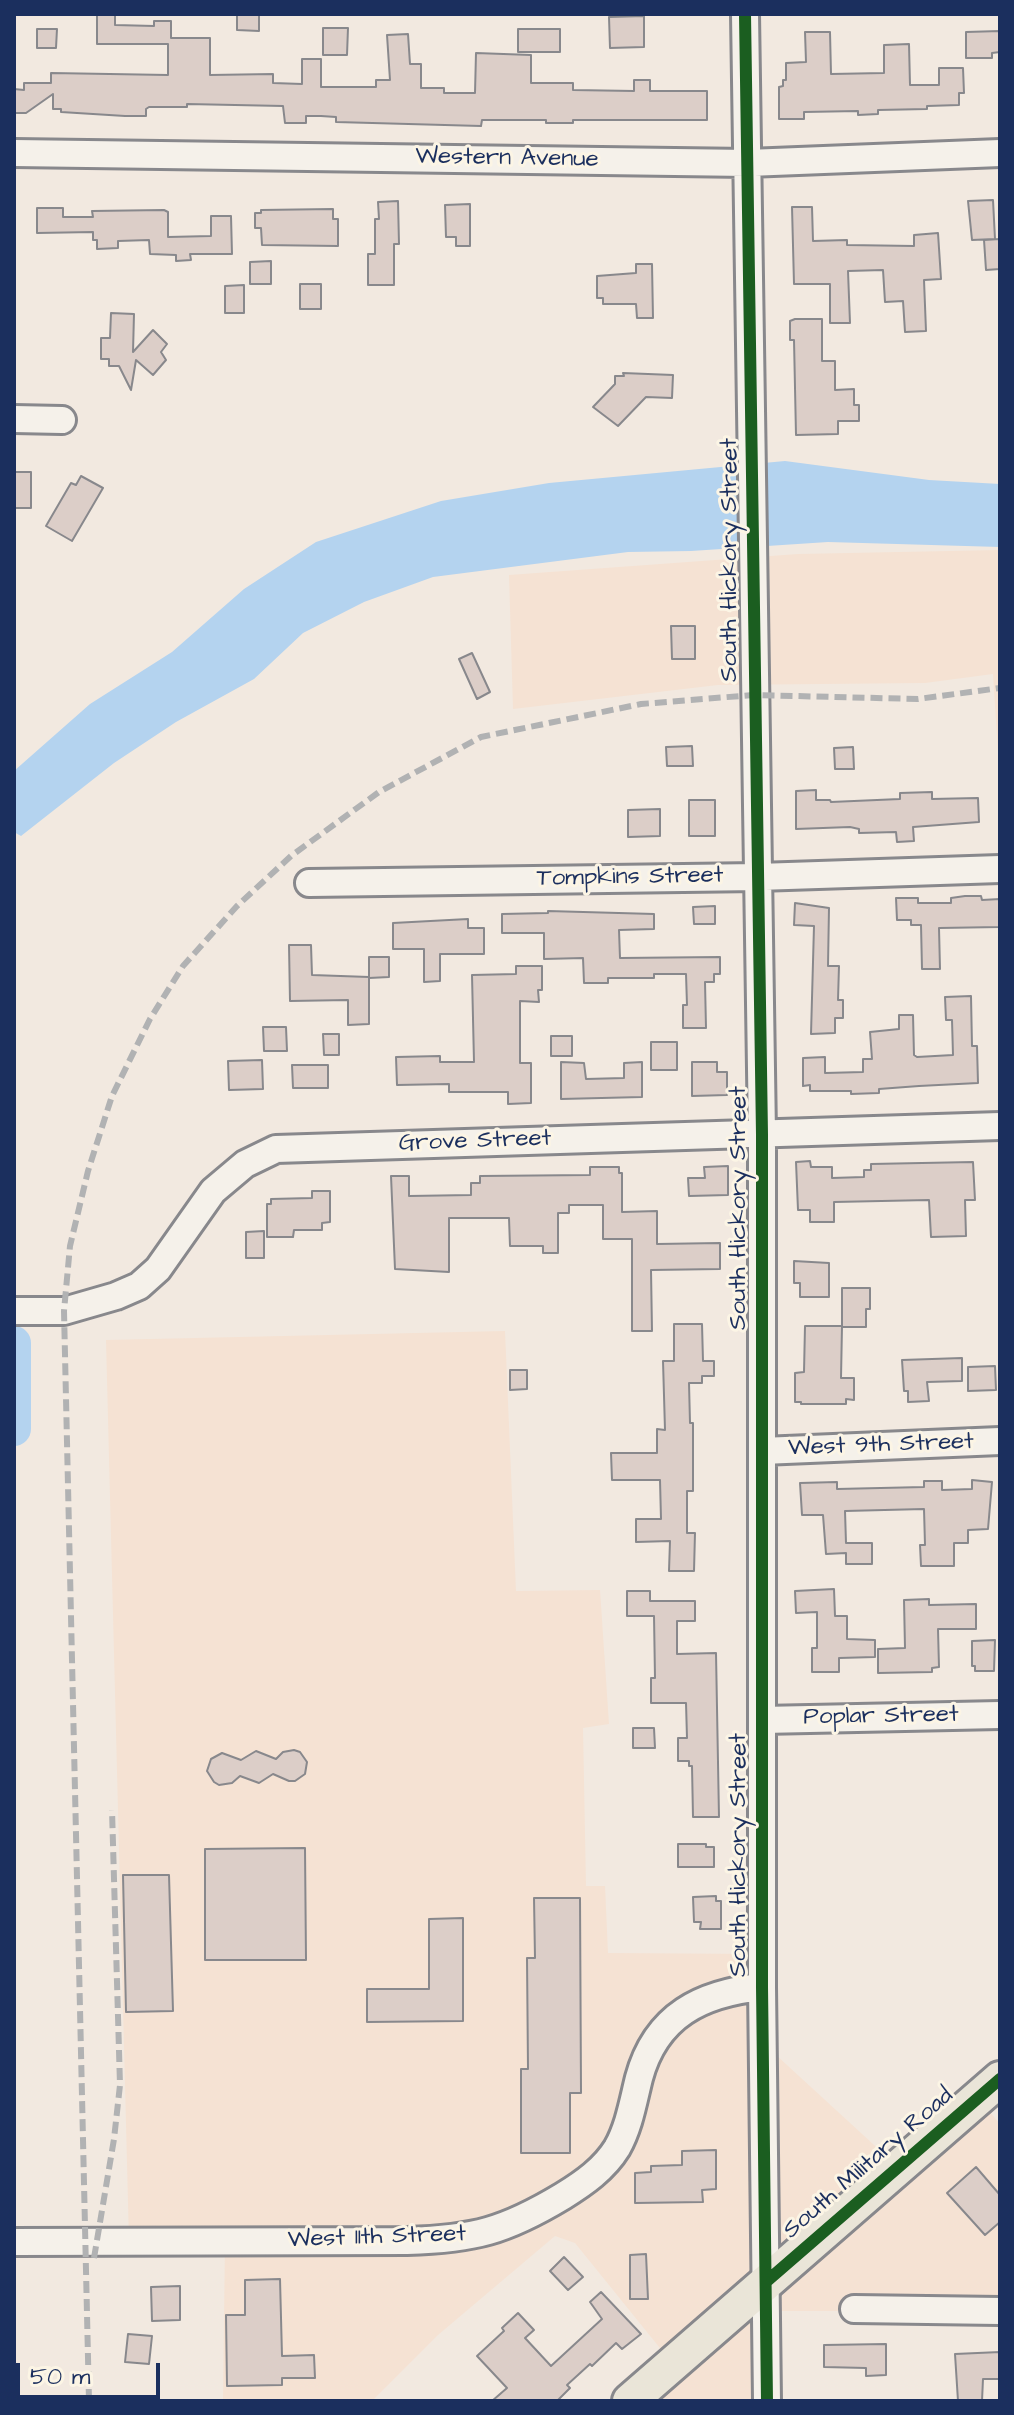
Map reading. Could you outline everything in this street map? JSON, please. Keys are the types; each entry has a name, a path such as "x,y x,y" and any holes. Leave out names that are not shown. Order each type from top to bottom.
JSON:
{"main road":[{"name":"South Military Road","path":"630,2401 1000,2079"}],"street":[{"name":"South Hickory Street","path":"745,14 762,1134 762,1987 767,2401"},
{"name":"Western Avenue","path":"14,153 748,163 1000,153"},
{"path":"14,419 62,420"},
{"name":"Tompkins Street","path":"309,883 758,877 1000,869"},
{"name":"Grove Street","path":"14,1311 64,1311 139,1286 158,1269 213,1191 245,1164 276,1149 1000,1126"},
{"name":"West 9th Street","path":"762,1451 1000,1441"},
{"name":"Poplar Street","path":"762,1720 1000,1715"},
{"name":"West 11th Street","path":"14,2242 416,2241 458,2238 507,2226 530,2216 595,2175 615,2151 624,2135 645,2061 670,2024 689,2008 712,1996 730,1990 762,1987"},
{"path":"854,2309 1000,2311"}],"shaded area":[{"path":"1000,550 1000,783 993,674 925,683 718,685 513,709 509,575 798,554"},
{"path":"505,1331 516,1591 600,1590 609,1724 583,1728 586,1886 605,1886 608,1953 762,1954 763,2043 898,2167 978,2098 1000,2124 1000,2311 768,2311 767,2401 630,2401 672,2363 575,2243 555,2236 438,2335 372,2401 223,2401 225,2242 129,2241 106,1340"}],"water":[{"path":"785,461 929,480 1000,484 1000,547 828,542 628,552 433,577 364,602 303,633 254,679 176,722 114,763 21,836 14,832 14,771 90,704 172,652 244,589 316,542 441,501 549,483"}],"building":[{"path":"97,14 115,14 115,25 154,26 154,21 171,21 171,38 210,38 210,75 273,74 273,83 302,84 302,59 321,59 321,87 376,87 376,80 390,80 387,35 408,34 410,64 421,64 421,88 444,88 444,93 475,93 476,53 531,55 531,83 573,83 573,90 634,91 634,80 650,80 650,91 707,91 707,120 573,120 573,123 546,123 546,120 482,120 481,126 336,122 336,117 306,116 306,123 285,123 283,106 187,104 187,107 149,107 146,116 61,112 61,109 53,109 53,94 26,113 14,113 14,89 24,90 24,83 51,83 51,73 168,75 168,44 97,44"},
{"path":"237,14 259,14 259,31 237,30"},
{"path":"644,16 644,47 610,48 609,17"},
{"path":"323,28 348,28 347,55 323,55"},
{"path":"37,29 57,29 56,48 37,48"},
{"path":"518,29 560,29 560,52 518,52"},
{"path":"1000,31 1000,52 992,53 992,58 966,58 966,32"},
{"path":"805,32 830,32 831,74 884,73 884,45 909,44 910,85 939,85 939,68 963,68 964,93 959,93 959,105 878,110 878,114 858,115 858,111 804,112 804,119 779,119 779,87 786,80 786,63 806,62"},
{"path":"993,200 995,239 972,240 968,201"},
{"path":"398,201 399,244 394,244 394,285 368,285 368,254 375,254 378,202"},
{"path":"470,204 470,246 456,246 456,237 446,237 445,205"},
{"path":"792,207 812,207 813,241 847,240 847,245 914,246 914,235 938,233 941,279 924,280 926,331 905,332 903,301 885,302 883,270 848,271 850,323 830,323 830,284 794,284"},
{"path":"37,208 63,208 63,217 93,217 92,211 164,210 168,212 168,237 211,236 211,216 231,216 232,254 190,254 191,260 176,261 176,255 150,254 149,240 118,241 118,248 97,249 93,232 37,233"},
{"path":"333,209 333,219 338,219 338,246 262,245 261,228 255,228 255,213 261,213 261,210"},
{"path":"1000,239 1000,269 986,270 984,240"},
{"path":"271,261 271,284 250,284 250,262"},
{"path":"636,264 652,264 653,318 637,318 636,304 603,304 603,298 597,298 597,276 636,273"},
{"path":"300,284 321,284 321,309 300,309"},
{"path":"244,285 244,313 225,313 225,286"},
{"path":"111,313 134,314 133,352 153,330 167,344 161,352 166,360 153,375 136,360 131,390 119,366 109,366 109,359 101,359 101,338 110,338"},
{"path":"822,319 822,361 835,361 835,390 854,389 854,405 859,405 859,421 838,421 838,434 796,435 794,340 790,340 790,321"},
{"path":"623,373 673,375 672,398 646,397 618,426 593,407 615,384 615,376 624,376"},
{"path":"14,472 31,472 31,508 14,508"},
{"path":"81,476 103,488 72,541 46,526 71,483 76,485"},
{"path":"671,626 695,626 695,659 672,659"},
{"path":"472,653 490,692 477,699 459,659"},
{"path":"692,746 693,766 667,766 666,747"},
{"path":"853,747 854,769 835,769 834,748"},
{"path":"816,790 816,800 831,802 900,799 900,793 932,792 932,799 978,798 979,822 913,827 914,841 897,842 896,832 859,833 859,829 850,827 796,829 796,791"},
{"path":"689,800 715,800 715,836 689,836"},
{"path":"660,809 660,836 628,837 628,810"},
{"path":"981,896 982,900 1000,899 1000,927 939,928 940,969 922,969 921,925 911,925 911,920 897,920 896,898 918,898 918,903 951,903 951,898"},
{"path":"795,903 829,908 828,966 839,966 838,1000 843,1000 843,1018 835,1018 835,1033 811,1034 814,926 794,925"},
{"path":"715,906 715,924 694,924 693,907"},
{"path":"548,911 654,914 654,929 619,930 620,958 720,957 720,974 714,974 714,982 705,982 706,1028 683,1028 683,1005 687,1005 686,974 608,978 608,983 584,983 583,958 544,959 544,933 502,933 502,914"},
{"path":"468,919 468,928 484,928 484,954 440,954 440,981 424,982 424,949 393,949 393,923"},
{"path":"289,945 311,945 312,975 369,977 369,1024 348,1025 348,1000 290,1001"},
{"path":"369,957 389,957 389,977 369,978"},
{"path":"516,966 542,966 539,1002 520,1001 520,1063 531,1063 531,1103 508,1104 508,1092 449,1092 449,1084 397,1085 396,1057 440,1056 440,1062 474,1062 472,975 516,974"},
{"path":"971,996 972,1046 977,1046 978,1083 879,1089 879,1093 851,1094 851,1091 810,1091 810,1085 803,1086 803,1058 825,1057 825,1073 863,1072 863,1059 872,1059 870,1032 899,1029 899,1015 913,1015 914,1055 953,1055 952,1020 946,1020 945,997"},
{"path":"263,1027 286,1027 287,1051 264,1051"},
{"path":"323,1034 339,1034 339,1055 324,1055"},
{"path":"551,1036 572,1036 572,1056 551,1056"},
{"path":"651,1042 677,1042 677,1070 651,1070"},
{"path":"262,1060 263,1089 229,1090 228,1061"},
{"path":"561,1062 584,1063 586,1079 624,1078 624,1063 642,1062 642,1097 561,1099"},
{"path":"692,1062 717,1062 717,1072 727,1072 727,1095 692,1096"},
{"path":"292,1065 328,1065 328,1088 293,1088"},
{"path":"810,1161 811,1167 832,1167 832,1178 864,1177 864,1170 871,1170 871,1164 973,1162 975,1200 965,1200 966,1236 931,1237 929,1200 834,1202 834,1222 810,1222 810,1210 798,1210 796,1162"},
{"path":"728,1166 728,1195 689,1196 688,1178 705,1178 704,1167"},
{"path":"590,1167 619,1167 619,1173 622,1173 622,1212 657,1211 657,1244 720,1243 720,1269 651,1270 652,1331 632,1331 632,1239 603,1239 603,1205 569,1205 569,1213 558,1213 558,1253 543,1253 543,1246 510,1246 509,1218 449,1218 449,1272 395,1269 391,1176 409,1176 409,1196 471,1195 471,1183 480,1183 480,1176 590,1175"},
{"path":"312,1191 330,1191 330,1222 322,1223 322,1230 294,1230 293,1237 267,1237 267,1204 271,1204 271,1199 312,1198"},
{"path":"264,1231 264,1258 246,1258 246,1232"},
{"path":"794,1261 829,1263 829,1297 800,1297 800,1283 794,1283"},
{"path":"842,1288 870,1288 866,1327 842,1327"},
{"path":"674,1324 702,1324 703,1361 714,1361 714,1376 702,1376 702,1383 689,1383 690,1423 693,1423 693,1491 687,1491 687,1533 695,1533 694,1571 669,1571 670,1541 636,1542 636,1519 661,1519 660,1480 612,1480 611,1453 657,1453 657,1429 665,1430 663,1361 674,1361"},
{"path":"805,1326 842,1326 841,1378 854,1378 854,1400 846,1399 846,1404 795,1402 795,1373 804,1372"},
{"path":"962,1358 962,1381 927,1382 929,1401 908,1402 908,1391 904,1391 902,1360"},
{"path":"995,1366 996,1390 968,1391 968,1367"},
{"path":"510,1370 527,1370 527,1389 510,1390"},
{"path":"972,1480 992,1482 988,1529 968,1530 968,1543 954,1543 954,1566 921,1566 920,1545 925,1545 924,1509 845,1511 846,1543 872,1543 872,1564 846,1564 846,1553 826,1554 823,1515 802,1515 800,1483 837,1482 837,1489 924,1487 924,1481 942,1481 942,1490 972,1489"},
{"path":"834,1589 835,1616 847,1616 847,1639 875,1640 875,1657 839,1658 839,1672 812,1672 812,1648 817,1648 817,1612 796,1613 795,1591"},
{"path":"627,1591 650,1591 650,1601 695,1601 695,1621 677,1621 677,1654 716,1653 719,1817 693,1817 692,1766 689,1766 689,1761 678,1761 678,1738 687,1738 686,1703 651,1703 651,1678 655,1678 654,1616 627,1616"},
{"path":"929,1599 929,1605 976,1604 976,1629 938,1629 939,1667 932,1668 932,1672 878,1673 878,1649 905,1648 904,1600"},
{"path":"995,1640 994,1671 975,1671 975,1666 972,1666 972,1641"},
{"path":"633,1728 654,1728 655,1748 633,1748"},
{"path":"256,1751 276,1759 283,1752 300,1752 307,1762 305,1774 295,1781 273,1774 259,1783 240,1776 232,1783 219,1785 207,1771 211,1759 222,1753 241,1760"},
{"path":"678,1844 714,1847 714,1867 678,1867"},
{"path":"305,1848 306,1960 205,1960 205,1849"},
{"path":"123,1875 169,1875 173,2011 126,2012"},
{"path":"716,1896 716,1901 721,1901 721,1929 700,1929 701,1922 694,1922 693,1897"},
{"path":"534,1898 580,1898 581,2093 570,2093 570,2153 521,2153 521,2069 528,2069 527,1958 535,1958"},
{"path":"463,1918 463,2021 367,2022 367,1989 429,1989 429,1919"},
{"path":"716,2150 716,2189 702,2190 703,2202 635,2203 635,2173 651,2172 651,2166 682,2165 682,2151"},
{"path":"976,2167 1000,2195 1000,2222 985,2235 947,2193"},
{"path":"646,2254 648,2299 630,2299 630,2255"},
{"path":"564,2257 583,2277 568,2290 550,2271"},
{"path":"280,2279 282,2356 314,2355 315,2378 282,2378 282,2385 227,2386 226,2315 245,2315 245,2280"},
{"path":"180,2286 180,2320 152,2321 151,2287"},
{"path":"601,2292 641,2334 622,2349 616,2343 567,2385 570,2388 557,2401 492,2401 507,2388 477,2356 504,2331 502,2328 518,2313 534,2330 525,2338 551,2366 602,2319 590,2302"},
{"path":"128,2334 152,2336 149,2364 125,2362"},
{"path":"886,2344 886,2375 866,2376 866,2368 824,2367 824,2345"},
{"path":"1000,2352 1000,2379 983,2379 982,2401 958,2401 955,2354"}],"waterway":[{"path":"14,1343 14,1429"}],"railway":[{"path":"89,2401 64,1311 70,1246 88,1171 112,1096 150,1019 183,966 237,906 291,856 379,792 481,737 641,704 753,695 918,699 1000,688"},
{"path":"94,2258 120,2085 112,1810"}],"cycle path":[{"path":"745,14 762,1134 762,1987 767,2401"},
{"path":"767,2281 1000,2079"}]}
